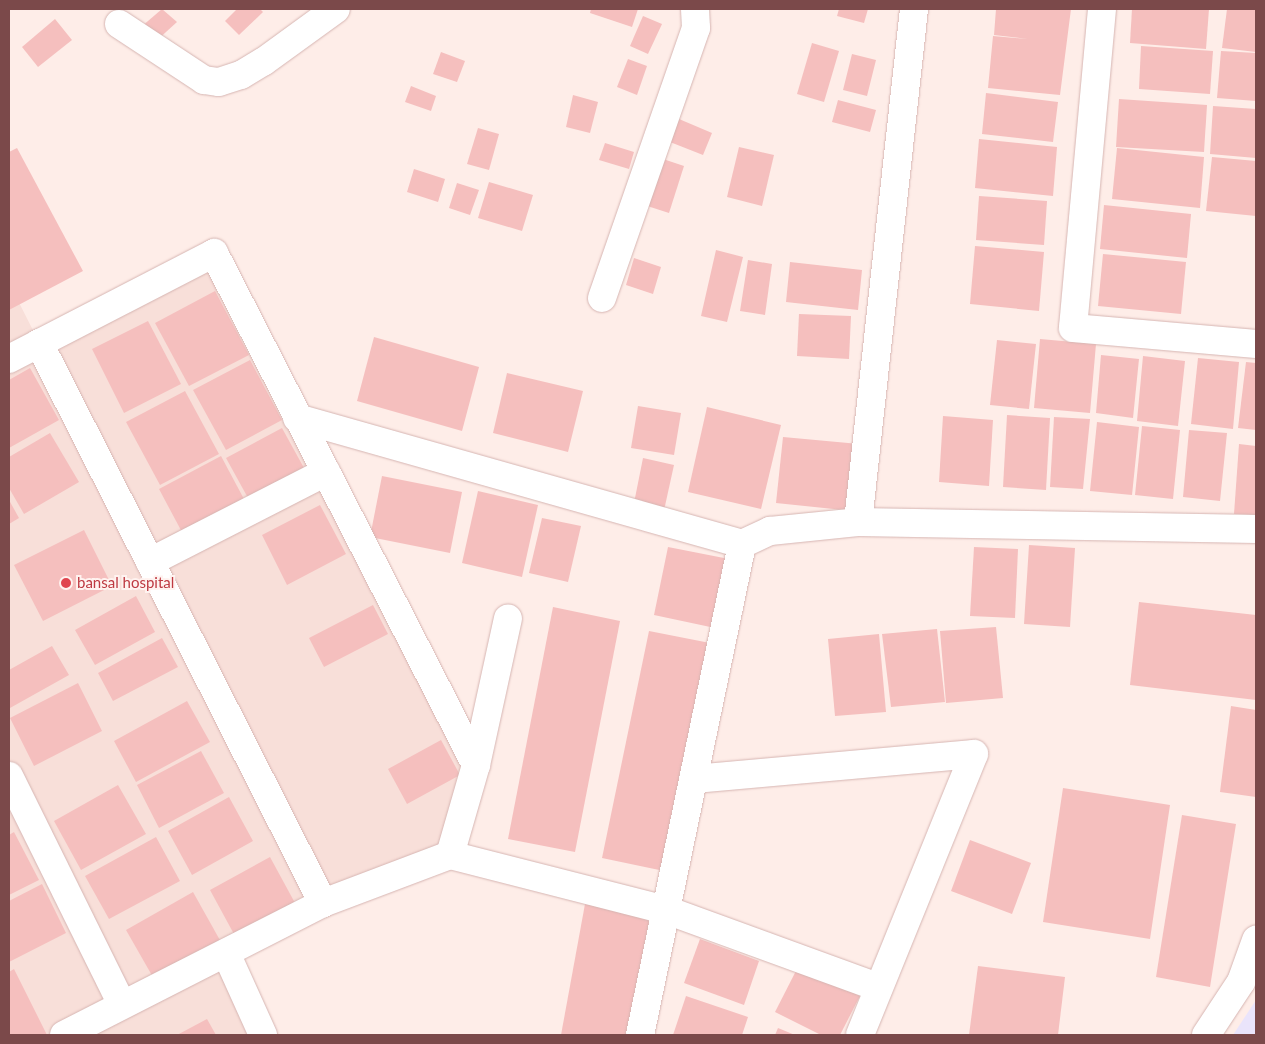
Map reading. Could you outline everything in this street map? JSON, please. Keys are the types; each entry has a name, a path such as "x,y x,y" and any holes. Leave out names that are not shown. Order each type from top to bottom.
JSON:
{"street":[{"path":"118,24 204,80 218,82 241,75 263,62 336,9"},
{"path":"602,298 696,28 695,9"},
{"path":"858,522 914,9"},
{"path":"1102,9 1073,328 1256,344"},
{"path":"9,358 214,253 476,765"},
{"path":"40,343 323,903"},
{"path":"298,418 742,544 770,531 858,522 1256,530"},
{"path":"150,562 326,472"},
{"path":"640,1035 742,544"},
{"path":"450,855 476,765 508,618"},
{"path":"694,779 974,754 860,1035"},
{"path":"9,776 122,1005"},
{"path":"64,1035 323,903 450,855 666,910 878,987"},
{"path":"1206,1035 1241,982 1256,940"},
{"path":"226,953 264,1035"}],"shaded area":[{"path":"214,253 476,765 450,855 226,953 263,1035 9,1035 9,283 39,342"},
{"path":"1256,1000 1256,1035 1233,1035"}],"building":[{"path":"162,9 177,22 155,42 141,27"},
{"path":"237,9 260,9 263,12 239,35 225,21"},
{"path":"591,9 638,9 632,27 590,13"},
{"path":"839,9 868,9 864,23 837,16"},
{"path":"996,9 1071,9 1060,95 988,88 993,36 1028,39 994,35"},
{"path":"1132,9 1209,9 1206,49 1130,43"},
{"path":"1227,9 1256,10 1256,52 1222,48"},
{"path":"643,16 662,24 648,54 630,46"},
{"path":"55,19 72,40 38,67 22,47"},
{"path":"812,43 839,51 824,102 797,94"},
{"path":"1141,46 1213,51 1210,94 1139,89"},
{"path":"1221,51 1256,53 1256,101 1217,98"},
{"path":"441,52 465,61 457,82 433,74"},
{"path":"852,54 876,60 867,96 843,90"},
{"path":"628,59 647,66 637,95 617,87"},
{"path":"411,86 436,96 431,111 405,102"},
{"path":"986,93 1058,102 1053,142 982,134"},
{"path":"573,95 598,102 590,133 566,127"},
{"path":"1119,99 1207,105 1204,152 1116,147"},
{"path":"838,100 876,110 870,132 832,122"},
{"path":"1213,106 1256,109 1256,158 1210,154"},
{"path":"679,119 712,133 703,155 670,142"},
{"path":"478,128 499,134 489,170 467,164"},
{"path":"979,139 1057,147 1053,196 975,188"},
{"path":"605,143 634,152 629,169 599,160"},
{"path":"739,147 774,155 762,206 727,197"},
{"path":"17,148 83,271 9,310 9,152"},
{"path":"1117,148 1204,157 1200,208 1112,199"},
{"path":"654,156 684,166 669,213 638,203"},
{"path":"1212,157 1256,161 1256,216 1206,211"},
{"path":"414,169 445,179 438,202 407,192"},
{"path":"489,182 533,195 522,231 478,218"},
{"path":"457,183 479,190 470,215 449,208"},
{"path":"979,196 1047,201 1044,245 976,240"},
{"path":"1104,205 1191,214 1187,258 1100,249"},
{"path":"975,246 1044,252 1039,311 970,304"},
{"path":"716,250 743,257 727,322 701,316"},
{"path":"1103,254 1186,262 1181,314 1098,306"},
{"path":"634,258 661,267 653,294 626,285"},
{"path":"748,260 772,264 765,315 740,311"},
{"path":"790,262 862,270 858,310 786,302"},
{"path":"215,291 249,355 189,386 155,323"},
{"path":"799,314 851,316 849,359 797,356"},
{"path":"148,321 181,384 124,413 92,349"},
{"path":"374,337 479,367 462,431 357,401"},
{"path":"1040,339 1096,344 1090,413 1034,408"},
{"path":"997,340 1036,344 1029,409 990,405"},
{"path":"1101,355 1139,359 1133,418 1096,413"},
{"path":"1143,356 1185,361 1178,426 1137,421"},
{"path":"1198,358 1239,362 1233,429 1191,424"},
{"path":"250,360 282,420 226,450 193,390"},
{"path":"1246,362 1256,363 1256,430 1238,428"},
{"path":"30,368 59,420 9,448 9,380"},
{"path":"507,373 583,391 568,452 493,433"},
{"path":"185,391 219,454 160,485 126,422"},
{"path":"638,406 681,413 674,455 631,448"},
{"path":"707,407 781,425 761,509 688,492"},
{"path":"1007,415 1050,418 1046,490 1003,487"},
{"path":"943,416 993,420 989,486 939,482"},
{"path":"1054,417 1090,419 1083,489 1050,487"},
{"path":"1097,422 1139,427 1132,495 1090,491"},
{"path":"1142,426 1180,430 1173,499 1135,495"},
{"path":"282,428 304,468 248,498 226,458"},
{"path":"1189,430 1227,433 1220,501 1183,497"},
{"path":"50,433 79,482 24,514 9,488 9,457"},
{"path":"783,437 859,444 853,511 776,503"},
{"path":"1239,444 1256,446 1256,515 1234,514"},
{"path":"221,456 245,501 183,534 159,489"},
{"path":"643,458 674,465 663,515 633,508"},
{"path":"382,476 462,492 450,553 370,537"},
{"path":"478,491 538,505 522,577 462,563"},
{"path":"9,500 19,518 9,524"},
{"path":"320,505 346,554 287,585 262,535"},
{"path":"542,518 581,526 568,582 529,573"},
{"path":"84,530 112,586 43,621 14,565"},
{"path":"1029,545 1075,548 1070,627 1024,624"},
{"path":"668,547 729,559 715,628 654,615"},
{"path":"974,547 1018,549 1015,618 970,616"},
{"path":"136,596 155,632 95,665 75,630"},
{"path":"1139,602 1256,615 1256,700 1130,685"},
{"path":"373,605 388,634 324,667 309,638"},
{"path":"553,607 620,621 575,852 508,839"},
{"path":"996,627 1003,698 946,703 940,631"},
{"path":"937,629 945,702 891,707 882,634"},
{"path":"649,631 710,643 664,871 602,858"},
{"path":"879,634 886,712 835,716 828,639"},
{"path":"162,638 178,667 113,701 98,673"},
{"path":"52,646 69,675 10,708 9,670"},
{"path":"78,683 102,731 34,766 10,718"},
{"path":"187,701 210,742 136,782 114,741"},
{"path":"1231,706 1256,710 1256,797 1220,792"},
{"path":"441,740 460,775 407,804 388,769"},
{"path":"201,751 224,793 159,828 137,785"},
{"path":"118,785 146,834 81,870 54,821"},
{"path":"1063,788 1170,805 1150,939 1043,922"},
{"path":"229,797 253,841 192,875 168,831"},
{"path":"1182,815 1236,824 1210,987 1156,977"},
{"path":"14,832 39,880 9,895 9,835"},
{"path":"156,837 180,881 109,919 85,876"},
{"path":"970,840 1031,863 1012,914 951,891"},
{"path":"270,857 295,903 235,936 210,890"},
{"path":"42,884 66,933 9,962 9,901"},
{"path":"193,892 221,942 154,979 126,930"},
{"path":"585,904 650,917 627,1035 561,1035"},
{"path":"700,939 759,961 744,1005 684,983"},
{"path":"799,965 860,996 840,1035 821,1035 775,1012"},
{"path":"978,966 1065,977 1058,1035 969,1035"},
{"path":"14,969 47,1035 9,1035 9,972"},
{"path":"686,996 748,1017 742,1035 673,1035"},
{"path":"207,1019 216,1035 177,1035"},
{"path":"778,1028 795,1035 775,1035"}],"place":[{"name":"bansal hospital","path":"66,583"}]}
